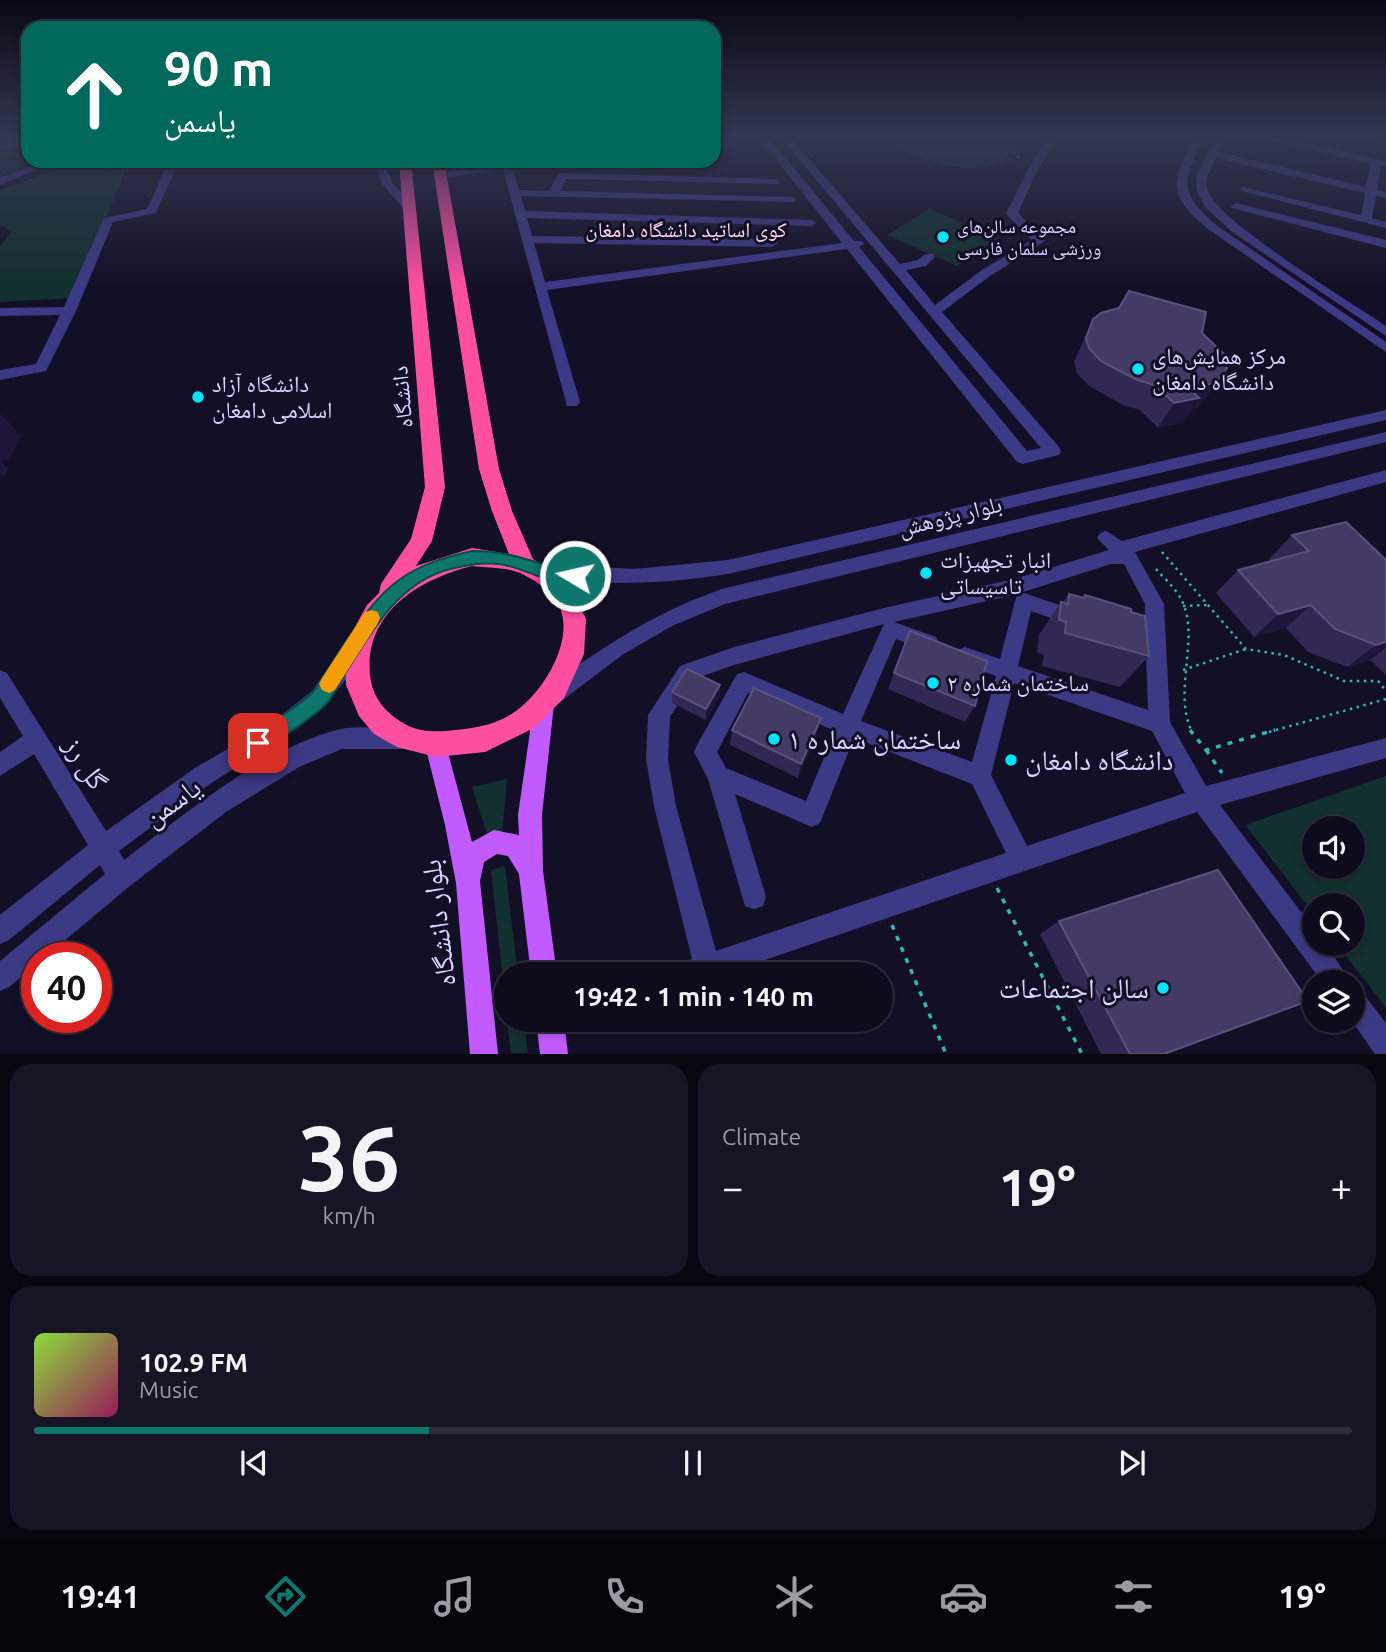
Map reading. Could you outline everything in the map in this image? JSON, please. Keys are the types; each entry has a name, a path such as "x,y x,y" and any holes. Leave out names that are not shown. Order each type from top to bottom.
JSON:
{"highway":[{"name":"دانشگاه","path":"374,614 421,541 435,487 407,188"},
{"path":"442,188 489,469 502,511 532,567"},
{"path":"472,557 499,557 532,567 558,585 570,604 576,626 575,650 566,675 547,701 522,722 494,736 465,744 436,745 408,740 384,727 367,708 357,686 355,662 361,637 374,614 393,592 417,575 472,557"}],"main road":[{"path":"542,962 531,871 530,815 547,701"},
{"name":"بلوار دانشگاه","path":"436,745 457,825 467,883 484,1054"},
{"path":"467,883 474,855 494,842 514,845 531,871"},
{"path":"551,1032 554,1054"}],"street":[{"path":"0,375 41,368 108,220 152,211 162,188"},
{"path":"391,188 409,208"},
{"path":"512,188 572,402"},
{"path":"553,194 556,188"},
{"path":"805,188 1023,458 1053,451 829,188"},
{"path":"934,312 986,273 1039,241 1012,214 1024,188"},
{"path":"1181,188 1193,210 1212,227 1386,348"},
{"path":"1203,188 1205,199 1215,212 1386,332"},
{"path":"1313,188 1366,220 1386,225"},
{"path":"1361,188 1386,195"},
{"path":"1366,220 1371,191"},
{"path":"514,194 791,200"},
{"path":"1236,206 1386,244"},
{"path":"520,214 811,223"},
{"path":"526,239 772,243"},
{"path":"539,288 874,241"},
{"path":"897,268 922,263 929,257"},
{"path":"0,312 69,311"},
{"path":"943,358 958,369 967,370 976,365 974,359"},
{"name":"بلوار پژوهش","path":"532,567 575,576 657,576 728,567 1386,415"},
{"name":"بلوار پژوهش","path":"547,701 615,649 665,620 722,597 1386,437"},
{"path":"707,962 665,806 657,759 659,715 687,673 734,656 1019,594 1111,557 1118,548 1386,476"},
{"path":"1118,548 1154,604 1158,724 1201,799 1329,970"},
{"path":"1019,594 1156,647"},
{"path":"1019,594 1007,671 980,776 1021,859"},
{"path":"888,623 1007,671 1158,724"},
{"path":"718,776 812,815 888,623"},
{"name":"یاسمن","path":"0,931 103,848 203,776 277,732 319,698 361,637"},
{"path":"734,656 744,681 848,726 980,776"},
{"name":"گل رز","path":"0,679 121,877"},
{"path":"744,681 705,752 718,776 754,897"},
{"path":"0,765 36,739"},
{"name":"یاسمن","path":"0,978 121,877 218,804 291,759 342,739 408,740"},
{"path":"720,962 1201,799 1386,748"},
{"path":"1365,1017 1386,1046"}],"path":[{"path":"1152,540 1246,649"},
{"path":"1118,548 1153,566 1179,595 1188,621 1183,700 1190,730 1235,790"},
{"path":"1182,606 1198,607 1208,604"},
{"path":"1184,670 1246,649 1265,649 1299,659 1342,681 1378,681 1386,691"},
{"path":"1206,750 1386,699"},
{"path":"987,870 1082,1054"},
{"path":"884,906 946,1054"}],"green space":[{"path":"118,188 74,298 0,302 0,246 12,232 0,225 0,190"},
{"name":"مجموعه سالن‌های ورزشی سلمان فارسی","path":"930,209 999,239 957,266 887,235"},
{"path":"1386,776 1386,1008 1365,981 1365,970 1357,970 1346,956 1365,956 1365,893 1302,893 1302,899 1245,825"},
{"path":"507,779 502,834 488,837 472,787"},
{"path":"505,866 516,962 501,962 491,870"},
{"path":"508,1032 525,1032 528,1053 511,1053"}],"building":[{"path":"1129,291 1206,312 1202,333 1224,354 1227,368 1216,383 1189,388 1199,398 1174,403 1155,385 1137,380 1101,361 1089,348 1086,338 1093,319 1101,313 1119,308"},
{"path":"1346,522 1386,560 1386,642 1376,645 1335,629 1311,605 1278,614 1238,570 1309,551 1292,535"},
{"path":"1069,594 1084,598 1085,595 1145,616 1149,656 1065,633 1066,622 1059,620 1061,602 1068,604"},
{"path":"910,631 987,661 975,706 894,673"},
{"path":"687,669 720,685 706,709 672,692"},
{"name":"ساختمان شماره ۱","path":"754,688 821,718 801,764 732,730"},
{"name":"سالن اجتماعات","path":"1218,870 1302,992 1302,1003 1164,1054 1130,1054 1059,921"}],"slow traffic":[{"path":"329,684 372,618"}],"place":[{"name":"مجموعه سالن‌های ورزشی سلمان فارسی","path":"943,237"},
{"name":"مرکز همایش‌های دانشگاه دامغان","path":"1138,369"},
{"name":"دانشگاه آزاد اسلامی دامغان","path":"198,397"},
{"name":"انبار تجهیزات تاسیساتی","path":"926,573"},
{"name":"ساختمان شماره ۲","path":"933,683"},
{"name":"ساختمان شماره ۱","path":"774,739"},
{"name":"دانشگاه دامغان","path":"1011,760"},
{"name":"سالن اجتماعات","path":"1163,988"}],"district":[{"name":"کوی اساتید دانشگاه دامغان","path":"686,230"}],"route":[{"path":"258,743 277,732 319,698 374,614 393,592 417,575 472,557 499,557 540,570 575,576"}]}
